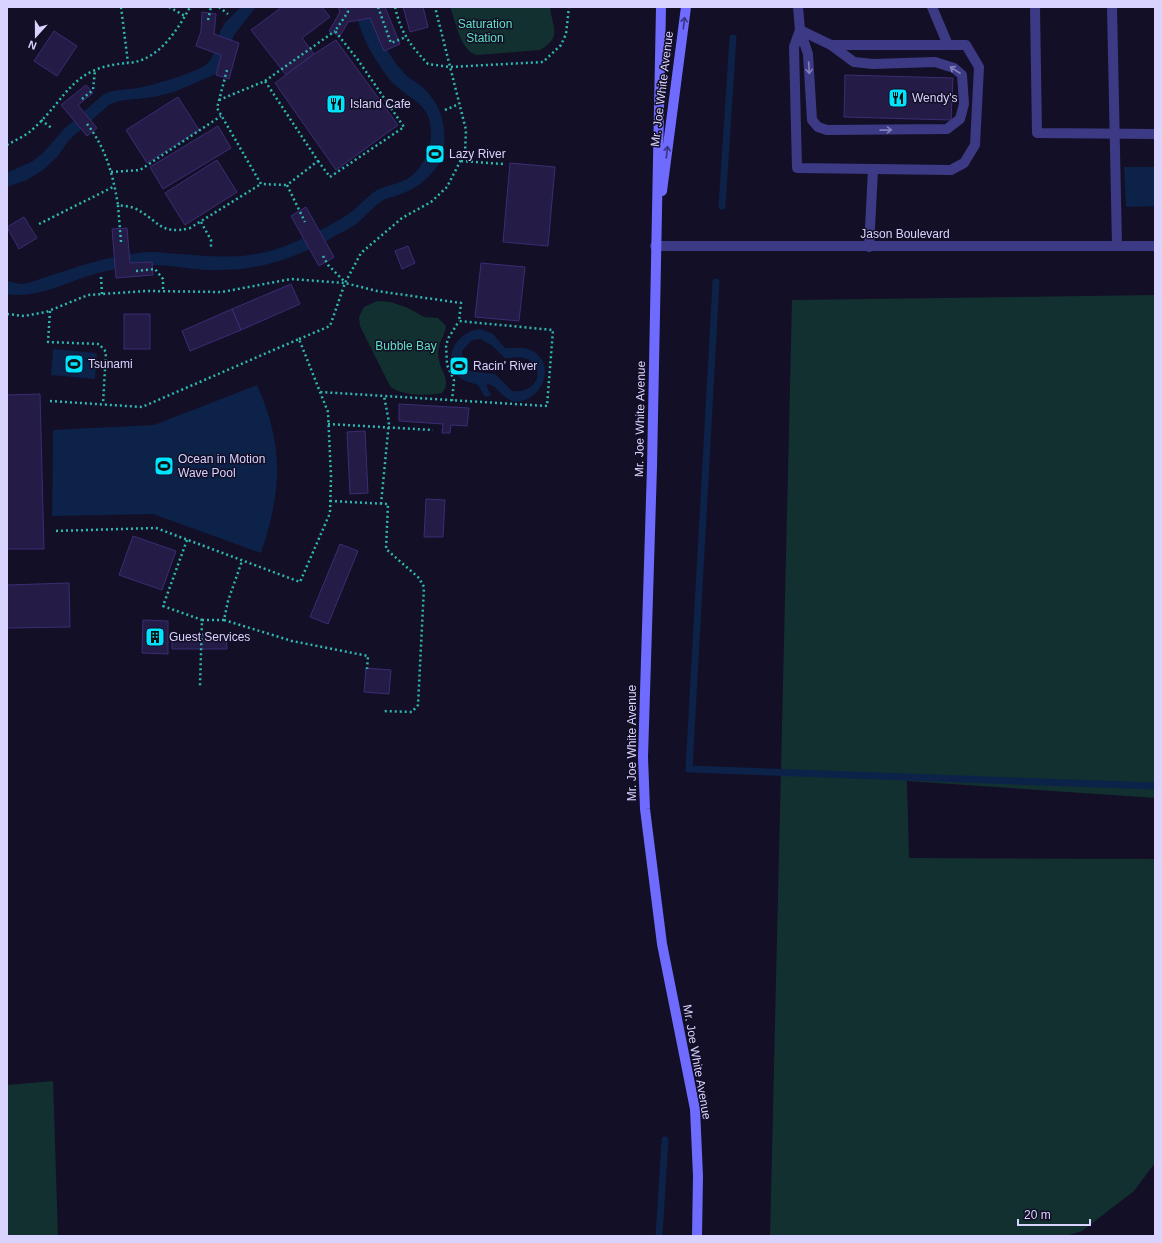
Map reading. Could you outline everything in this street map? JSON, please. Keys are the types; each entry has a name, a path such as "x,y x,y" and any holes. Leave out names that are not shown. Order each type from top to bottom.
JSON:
{"street":[{"name":"Mr. Joe White Avenue","path":"661,7 655,246 652,467 643,757 645,809 662,944 695,1109 698,1176 697,1236"},
{"name":"Mr. Joe White Avenue","path":"655,246 686,7"},
{"path":"798,7 800,30 808,54 812,120 818,127 827,130 947,129 960,119 964,104 962,75 954,68 935,62 873,64 854,62 831,45 800,30"},
{"path":"932,7 948,46"},
{"path":"1035,7 1037,133 1114,135 1155,134"},
{"path":"1112,7 1117,246"},
{"path":"800,30 794,47 797,168 951,170 964,163 975,145 979,67 966,45 831,45"},
{"path":"868,247 873,170"},
{"name":"Jason Boulevard","path":"655,246 1155,246"}],"path":[{"path":"121,7 128,63"},
{"path":"169,7 184,16"},
{"path":"7,145 32,130 70,85 85,74 109,64 128,63 147,57 159,49 178,28 190,7"},
{"path":"208,20 210,7"},
{"path":"218,7 228,14"},
{"path":"219,100 265,81 335,31 348,12 346,7"},
{"path":"378,7 391,43 406,37"},
{"path":"395,7 400,27 410,45 428,64 450,67 543,62 561,45 566,34 569,7"},
{"path":"50,401 142,407 330,326 345,283 361,253 402,218 431,202 447,187 465,152 466,130 435,7"},
{"path":"265,81 330,177 404,127 358,60 335,31"},
{"path":"82,99 93,90 95,70"},
{"path":"227,70 217,108 261,184"},
{"path":"445,110 459,104"},
{"path":"111,172 140,170 221,116"},
{"path":"41,120 53,129"},
{"path":"87,124 97,136 105,152 111,172 118,205 121,242"},
{"path":"118,205 133,208 161,228 179,231 190,228 201,222 261,184 287,185 318,161"},
{"path":"461,161 503,164"},
{"path":"287,185 305,222"},
{"path":"40,224 115,186"},
{"path":"201,222 212,240 211,247"},
{"path":"323,256 328,265 345,283"},
{"path":"136,271 155,269 163,279 163,291"},
{"path":"101,277 102,294"},
{"path":"7,314 24,316 50,311 88,295 163,291 222,292 291,279 345,283 377,291 461,302 459,321 446,345 447,365 454,380 452,401"},
{"path":"50,311 48,342 98,344 106,352 103,404"},
{"path":"320,392 548,406 552,330 459,321"},
{"path":"53,531 156,528 300,582 330,513 330,501 328,412 299,339"},
{"path":"381,504 388,428 384,396"},
{"path":"328,424 433,430"},
{"path":"330,501 388,504 386,549 419,578 424,587 418,705 412,712 383,711"},
{"path":"187,540 163,606 202,620 224,620 292,641 368,656 367,669"},
{"path":"224,620 228,601 242,561"},
{"path":"200,686 202,620"}],"green space":[{"name":"Saturation Station","path":"450,7 550,7 554,26 554,36 552,41 540,50 477,55 466,48 459,35"},
{"path":"1155,295 1155,798 907,781 909,858 1155,859 1155,1163 1134,1191 1082,1231 1066,1236 770,1236 792,300"},
{"name":"Bubble Bay","path":"377,301 391,302 408,308 424,317 438,318 446,326 439,345 438,354 446,380 445,389 442,393 430,395 414,394 400,392 390,386 360,326 359,317 364,307"},
{"path":"53,1081 58,1236 7,1236 7,1085"}],"water":[{"path":"241,7 256,7 234,35 223,64 216,74 174,92 154,97 118,101 109,105 69,140 58,156 43,170 27,180 7,187 7,173 33,161 43,153 64,129 104,94 112,91 137,88 164,82 204,66 209,62 213,55 219,34 223,27"},
{"name":"Lazy River","path":"370,7 387,50 392,58 406,75 427,91 440,112 444,128 444,146 435,169 423,182 409,191 382,201 357,223 336,236 303,252 276,262 248,268 218,270 157,265 137,266 116,269 84,277 41,292 19,295 7,294 7,281 21,284 28,283 89,263 135,253 151,252 205,256 239,256 274,250 331,225 351,212 377,190 403,181 409,177 420,167 430,146 430,122 423,108 388,78 371,51 362,32 357,15"},
{"path":"1124,167 1155,167 1155,206 1126,207"},
{"name":"Racin' River","path":"480,329 493,334 505,348 524,348 538,355 543,361 545,369 542,385 537,392 522,401 515,402 505,397 494,387 486,385 491,395 485,397 478,385 460,378 453,369 451,361 452,353 454,346 459,340 472,331","holes":["480,339 491,345 505,358 522,357 531,362 536,367 538,373 534,384 528,389 512,391 495,374 469,371 462,362 462,351 472,340"]},
{"name":"Tsunami","path":"53,349 97,353 95,379 51,375"},
{"name":"Ocean in Motion Wave Pool","path":"257,385 266,407 272,428 276,448 277,468 273,509 261,553 153,514 52,516 53,430 154,425"}],"building":[{"path":"282,7 322,7 330,17 302,38 314,54 286,75 251,30"},
{"path":"338,7 385,7 400,44 384,51 370,18 348,22 340,36 329,31 340,12"},
{"path":"403,7 423,7 428,27 410,32"},
{"path":"202,12 216,14 214,34 239,43 229,79 216,75 221,55 196,46 201,31"},
{"path":"54,31 77,46 57,76 34,61"},
{"name":"Island Cafe","path":"336,40 398,125 336,170 275,83 314,54"},
{"name":"Wendy's","path":"845,75 953,78 951,120 844,117"},
{"path":"86,85 93,93 78,105 97,128 87,136 61,105"},
{"path":"178,97 199,130 147,163 126,130"},
{"path":"218,126 231,148 163,189 150,167"},
{"path":"217,160 237,192 185,225 165,193"},
{"path":"510,163 555,167 548,246 503,242"},
{"path":"306,207 334,257 319,266 291,216"},
{"path":"24,217 37,238 19,249 7,227"},
{"path":"127,228 130,263 152,262 153,275 116,278 112,229"},
{"path":"408,246 415,263 402,269 395,251"},
{"path":"481,263 525,267 519,321 475,317"},
{"path":"291,284 300,304 241,330 232,309"},
{"path":"232,309 241,330 190,351 182,331"},
{"path":"124,314 150,314 150,349 124,349"},
{"path":"40,394 44,549 7,549 7,395"},
{"path":"399,404 469,408 467,426 451,425 450,433 442,433 443,424 399,421"},
{"path":"365,431 368,493 350,494 347,432"},
{"path":"426,499 445,500 443,537 424,537"},
{"path":"133,536 176,551 162,590 119,575"},
{"path":"340,544 358,551 328,624 310,617"},
{"path":"69,583 70,627 7,628 7,585"},
{"name":"Guest Services","path":"143,620 168,621 168,654 142,653"},
{"path":"226,635 227,649 172,649 172,636"},
{"path":"366,668 391,670 389,694 364,692"}],"waterway":[{"path":"722,206 733,38"},
{"path":"716,282 689,769 1155,786"},
{"path":"659,1236 665,1140"}],"place":[{"name":"Wendy's","path":"898,98"},
{"name":"Island Cafe","path":"336,104"},
{"name":"Lazy River","path":"435,154"},
{"name":"Tsunami","path":"74,364"},
{"name":"Racin' River","path":"459,366"},
{"name":"Ocean in Motion Wave Pool","path":"164,466"},
{"name":"Guest Services","path":"155,637"}]}
